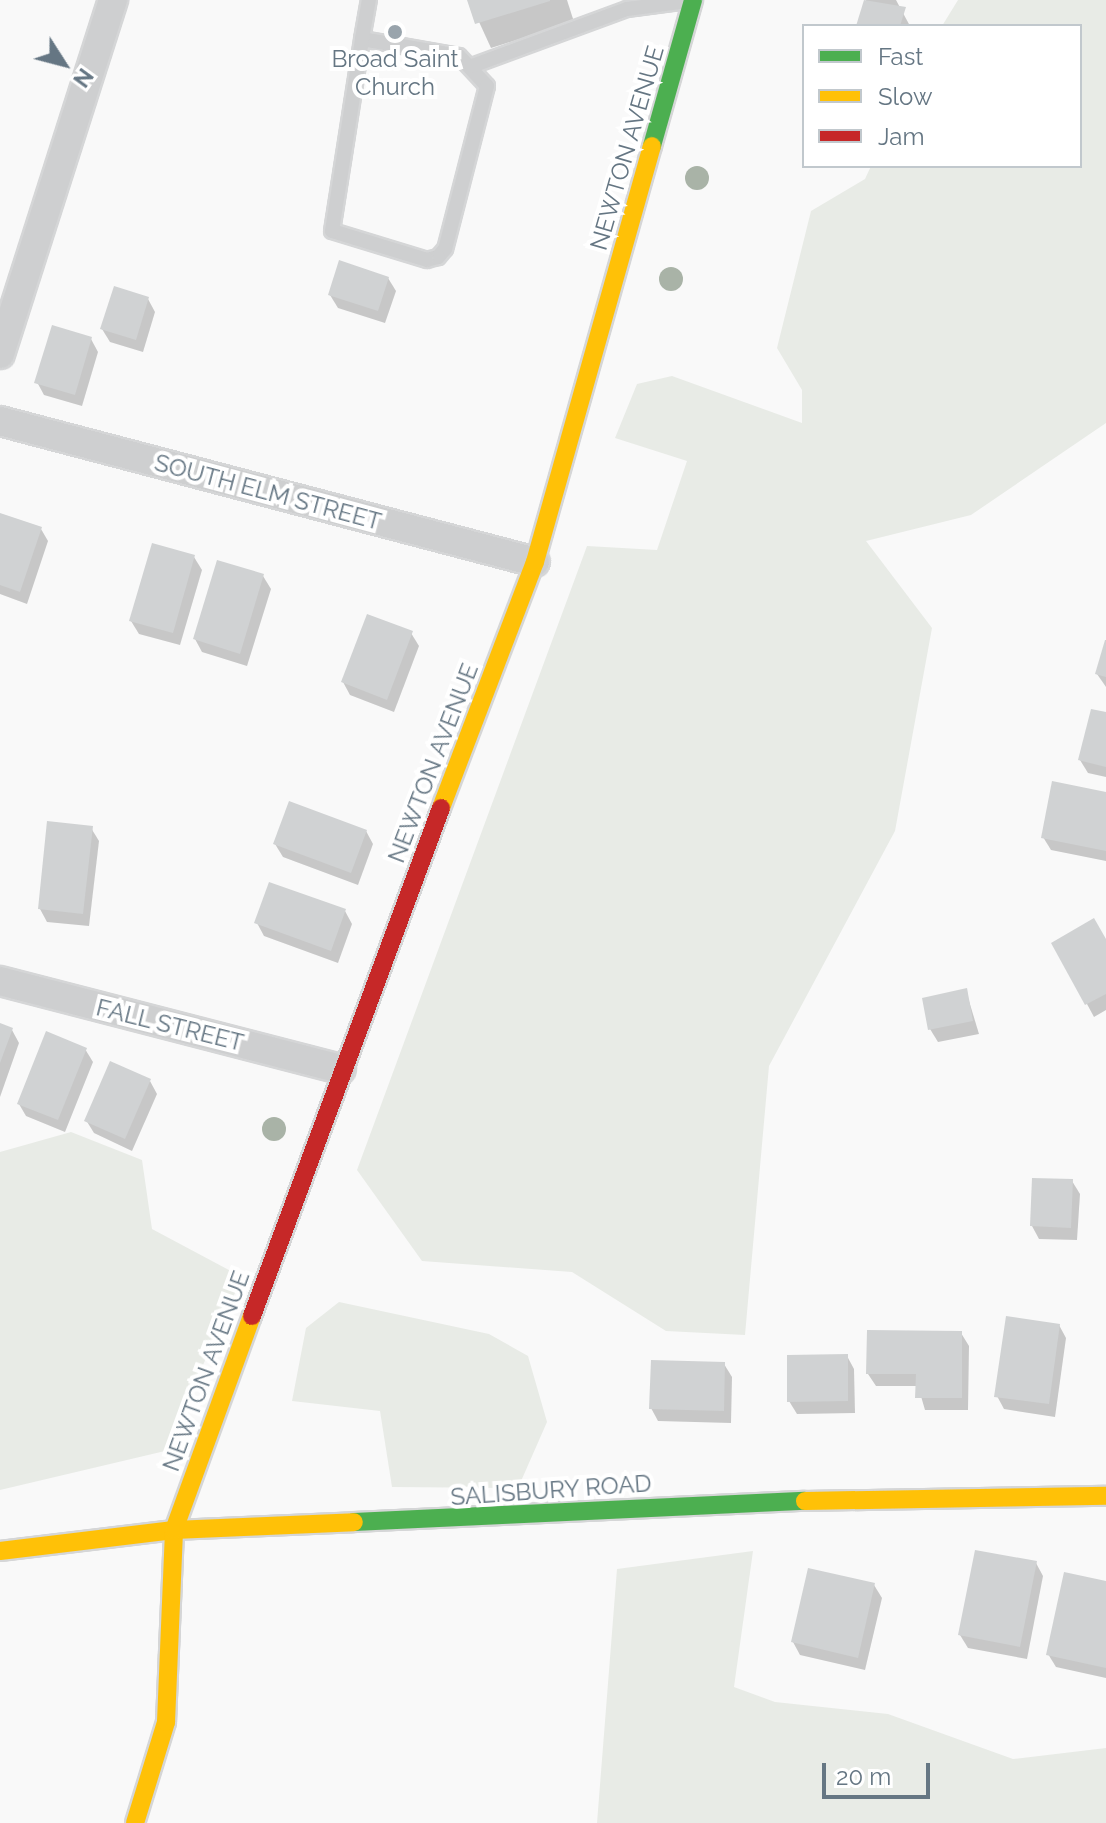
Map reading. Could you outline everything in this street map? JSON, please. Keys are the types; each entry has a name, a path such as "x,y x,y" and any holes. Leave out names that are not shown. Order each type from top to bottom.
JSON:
{"street":[{"path":"0,354 113,0"},
{"name":"NEWTON AVENUE","path":"135,1823 166,1722 174,1530 341,1069 535,562 693,0"},
{"name":"SOUTH ELM STREET","path":"0,421 535,562"},
{"name":"FALL STREET","path":"0,981 341,1069"},
{"name":"SALISBURY ROAD","path":"0,1551 174,1530 970,1495 1106,1496"}],"lane":[{"path":"362,39 459,56 472,66 487,86 445,249 427,260 332,231 362,39 369,0"},
{"path":"472,66 627,9 693,0"}],"shaded area":[{"path":"958,0 1106,0 1106,423 971,515 866,541 932,628 895,831 769,1066 745,1335 666,1331 572,1272 422,1261 357,1170 587,546 657,550 687,461 615,438 637,384 672,376 802,423 802,390 777,348 811,211 865,179 870,168 1082,168 1082,24 943,24"},
{"path":"71,1132 142,1160 152,1229 242,1277 165,1451 0,1490 0,1152"},
{"path":"339,1302 489,1334 528,1356 547,1422 518,1488 392,1487 380,1411 292,1401 306,1328"},
{"path":"753,1551 734,1687 775,1702 888,1714 1013,1759 1106,1748 1106,1823 597,1823 617,1569"}],"building":[{"path":"467,0 550,0 550,1 475,24"},
{"path":"864,0 906,7 901,24 857,24"},
{"path":"339,260 389,277 378,311 328,295"},
{"path":"114,286 149,297 136,340 100,329"},
{"path":"52,325 92,337 75,395 34,383"},
{"path":"0,513 42,527 20,592 0,585"},
{"path":"152,543 195,555 173,633 129,621"},
{"path":"217,560 264,574 240,654 193,639"},
{"path":"367,614 413,631 387,700 341,682"},
{"path":"1106,640 1106,677 1095,674"},
{"path":"1091,709 1106,712 1106,767 1078,760"},
{"path":"1052,781 1106,792 1106,851 1041,838"},
{"path":"289,801 367,830 351,873 273,844"},
{"path":"47,821 93,826 83,914 38,909"},
{"path":"269,882 346,909 331,951 254,923"},
{"path":"1094,918 1106,939 1106,994 1085,1005 1051,943"},
{"path":"967,988 973,1021 928,1030 922,998"},
{"path":"0,1023 13,1028 0,1063"},
{"path":"46,1031 87,1048 58,1120 17,1104"},
{"path":"110,1061 151,1079 125,1139 84,1121"},
{"path":"1032,1178 1073,1179 1071,1228 1030,1226"},
{"path":"1006,1316 1060,1324 1049,1404 994,1397"},
{"path":"867,1330 962,1331 962,1398 915,1398 916,1374 866,1374"},
{"path":"848,1354 848,1401 787,1402 787,1355"},
{"path":"651,1360 725,1362 724,1411 649,1409"},
{"path":"975,1550 1037,1561 1020,1647 958,1635"},
{"path":"808,1568 875,1583 858,1658 791,1642"},
{"path":"1064,1572 1106,1581 1106,1668 1046,1655"}],"traffic: fast":[{"path":"652,146 693,0"},
{"path":"354,1522 805,1501"}],"traffic: slow":[{"path":"441,808 535,562 652,146"},
{"path":"135,1823 166,1722 174,1530 252,1316"},
{"path":"805,1501 1106,1496"},
{"path":"0,1551 174,1530 354,1522"}],"traffic: jam":[{"path":"252,1316 441,808"}],"place":[{"name":"Broad Saint Church","path":"395,32"}]}
